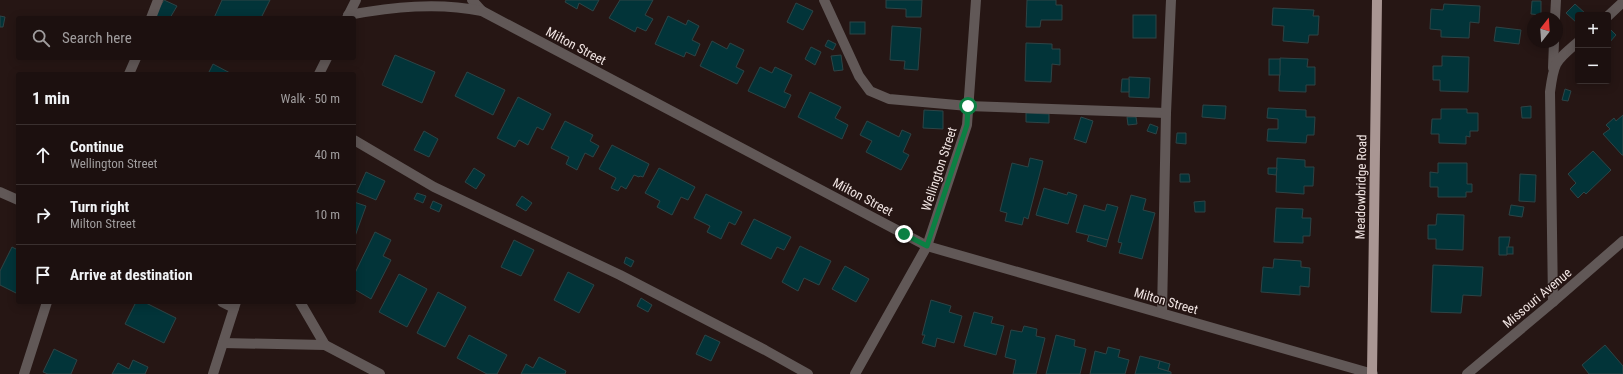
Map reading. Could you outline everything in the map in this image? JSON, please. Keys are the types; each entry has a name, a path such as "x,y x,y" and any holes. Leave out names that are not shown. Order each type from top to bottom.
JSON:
{"main road":[{"name":"Meadowbridge Road","path":"1373,374 1377,0"}],"street":[{"path":"152,16 158,0"},
{"path":"348,16 356,0"},
{"name":"Milton Street","path":"472,0 482,11"},
{"path":"824,0 860,76 870,91 889,99 968,106 1166,113"},
{"name":"Wellington Street","path":"855,374 927,246 967,125 976,0"},
{"path":"1162,313 1166,113 1171,0"},
{"path":"1555,12 1556,0"},
{"path":"1611,13 1623,2"},
{"name":"Milton Street","path":"353,16 394,7 459,6 482,11 927,246 1373,374"},
{"path":"1553,68 1560,58 1575,45"},
{"path":"1553,302 1550,92 1554,48"},
{"path":"130,72 135,60"},
{"path":"320,72 326,60"},
{"path":"356,141 434,187 620,276 765,350 808,374"},
{"path":"0,192 16,199"},
{"name":"Missouri Avenue","path":"1467,374 1623,241"},
{"path":"24,374 46,304"},
{"path":"301,304 325,345"},
{"path":"213,374 235,305"},
{"path":"223,343 325,345 380,374"}],"building":[{"path":"164,0 177,6 171,16 154,16"},
{"path":"222,0 270,0 262,16 215,16"},
{"path":"566,0 599,0 593,11 579,3 577,9 565,2"},
{"path":"620,0 653,0 645,15 653,19 646,31 637,27 635,32 609,18"},
{"path":"886,0 922,0 921,17 906,17 906,9 886,8"},
{"path":"1027,0 1056,0 1056,5 1062,5 1062,20 1041,20 1040,27 1026,27"},
{"path":"1532,1 1541,1 1541,12 1531,12"},
{"path":"796,3 813,11 803,30 787,22"},
{"path":"1444,4 1480,6 1479,23 1470,22 1469,38 1441,37 1441,30 1430,29 1431,9 1443,10"},
{"path":"1575,4 1584,12 1575,12 1575,21 1566,13"},
{"path":"1273,8 1314,10 1313,16 1319,16 1318,35 1309,35 1308,43 1283,41 1284,26 1272,25"},
{"path":"1133,15 1156,15 1156,38 1133,38"},
{"path":"0,16 5,17 3,27 0,27"},
{"path":"668,16 686,25 688,20 699,26 692,40 700,44 695,56 686,52 684,57 655,44"},
{"path":"850,22 865,22 865,34 850,34"},
{"path":"892,26 921,28 918,70 904,69 905,61 890,60"},
{"path":"1496,27 1521,30 1519,44 1494,41"},
{"path":"1611,30 1616,35 1611,41"},
{"path":"828,40 836,44 833,50 825,46"},
{"path":"712,41 727,49 730,43 744,50 736,67 744,71 737,84 700,66"},
{"path":"1026,43 1052,44 1052,49 1060,49 1060,65 1052,64 1051,82 1025,81"},
{"path":"811,47 821,52 815,65 805,59"},
{"path":"395,55 435,72 422,103 382,85"},
{"path":"841,55 843,70 834,71 831,56"},
{"path":"1442,56 1469,57 1468,92 1440,91 1440,80 1433,80 1433,66 1442,66"},
{"path":"1280,58 1308,59 1307,67 1315,67 1315,85 1306,85 1306,92 1279,91"},
{"path":"1269,59 1280,59 1280,75 1269,75"},
{"path":"213,64 228,72 209,72"},
{"path":"760,67 772,73 775,67 792,75 784,92 791,95 785,108 748,91"},
{"path":"467,72 505,90 493,115 455,96"},
{"path":"1129,77 1150,78 1149,98 1129,97"},
{"path":"1122,79 1129,79 1129,92 1121,92"},
{"path":"1565,89 1571,91 1568,101 1562,100"},
{"path":"810,92 841,107 835,118 848,125 842,139 798,117"},
{"path":"518,97 551,114 543,130 537,127 528,145 519,140 515,147 497,138"},
{"path":"1203,105 1226,106 1225,119 1202,117"},
{"path":"1531,106 1531,118 1522,118 1521,107"},
{"path":"1268,108 1306,110 1306,117 1315,117 1314,135 1307,135 1306,143 1267,141 1268,129 1278,129 1278,119 1267,118"},
{"path":"1441,109 1467,109 1467,113 1478,113 1478,131 1470,131 1470,137 1466,136 1466,144 1439,143 1439,134 1431,134 1432,119 1441,119"},
{"path":"924,110 943,111 943,129 923,128"},
{"path":"1026,113 1049,114 1049,123 1026,122"},
{"path":"1623,115 1622,155 1603,134 1610,129 1606,125 1614,118 1616,121"},
{"path":"1081,117 1093,121 1086,143 1074,139"},
{"path":"1127,117 1136,117 1137,124 1128,125"},
{"path":"565,121 593,135 590,141 599,146 593,157 585,153 577,170 566,164 569,157 551,148"},
{"path":"867,121 899,137 902,130 911,134 903,152 909,155 901,170 866,152 872,141 860,135"},
{"path":"1150,124 1158,127 1156,134 1147,131"},
{"path":"424,131 438,139 429,157 414,150"},
{"path":"1177,133 1186,133 1186,144 1176,143"},
{"path":"612,145 649,164 643,177 634,175 626,189 621,186 618,191 611,188 616,178 599,169"},
{"path":"1593,151 1611,170 1586,194 1584,192 1578,198 1570,189 1576,183 1568,174"},
{"path":"1030,158 1043,161 1028,219 1024,217 1022,225 1005,221 1007,213 1000,211 1012,163 1028,167"},
{"path":"1277,158 1305,160 1305,167 1314,167 1313,186 1304,186 1304,194 1276,192"},
{"path":"1438,163 1467,163 1467,184 1472,184 1472,192 1466,192 1466,197 1438,197 1438,187 1430,187 1430,172 1438,173"},
{"path":"474,168 485,175 476,189 465,182"},
{"path":"659,168 695,187 688,200 681,197 672,215 657,207 660,201 645,193"},
{"path":"1268,168 1277,168 1276,175 1268,174"},
{"path":"366,172 385,181 376,200 357,192"},
{"path":"1180,174 1189,174 1190,182 1180,182"},
{"path":"1520,174 1536,175 1535,202 1519,201"},
{"path":"1044,188 1067,195 1068,192 1077,195 1068,224 1036,215"},
{"path":"417,193 426,196 423,203 414,199"},
{"path":"706,194 742,212 735,225 729,222 721,239 707,232 710,226 694,218"},
{"path":"1131,195 1146,199 1143,210 1155,213 1142,259 1119,253 1122,243 1118,242"},
{"path":"522,196 532,203 526,211 516,205"},
{"path":"433,201 442,205 439,212 430,208"},
{"path":"1205,201 1205,212 1195,212 1194,202"},
{"path":"356,203 366,206 356,234"},
{"path":"1107,204 1118,207 1108,240 1076,232 1084,205 1105,211"},
{"path":"1511,205 1524,207 1522,217 1509,215"},
{"path":"1276,208 1303,209 1302,218 1311,218 1310,236 1303,236 1303,243 1274,242"},
{"path":"1437,214 1464,215 1463,250 1436,249 1436,239 1428,239 1428,225 1436,225"},
{"path":"754,219 791,237 784,250 777,247 771,259 741,244"},
{"path":"375,232 391,240 383,256 391,260 371,299 356,290 356,271"},
{"path":"1089,235 1108,240 1106,247 1087,241"},
{"path":"1499,237 1510,237 1507,255 1499,255"},
{"path":"514,240 534,250 521,276 501,267"},
{"path":"800,246 831,261 819,285 804,278 798,291 782,282"},
{"path":"12,247 16,249 16,293 0,285 0,271"},
{"path":"1507,247 1513,247 1513,254 1507,254"},
{"path":"626,257 634,261 631,267 624,263"},
{"path":"1274,259 1301,261 1301,267 1310,268 1309,287 1300,286 1300,295 1261,292 1263,267 1273,268"},
{"path":"1433,265 1483,267 1481,296 1463,295 1461,313 1431,312"},
{"path":"845,266 869,279 856,302 832,289"},
{"path":"568,272 594,285 579,313 554,300"},
{"path":"399,274 427,289 407,327 379,312"},
{"path":"438,292 466,307 445,347 417,333"},
{"path":"641,298 652,305 648,312 637,306"},
{"path":"931,300 951,306 949,312 962,316 954,343 937,338 935,347 922,343 925,335 922,335"},
{"path":"135,304 148,304 176,318 164,343 125,324"},
{"path":"974,312 993,317 991,323 1004,326 996,355 964,346"},
{"path":"1024,326 1037,329 1036,336 1045,338 1036,374 1013,374 1016,360 1005,357 1011,330 1022,332"},
{"path":"469,335 507,355 497,374 487,374 457,358"},
{"path":"705,335 720,342 711,361 696,354"},
{"path":"1056,335 1075,340 1074,346 1086,349 1080,374 1046,374"},
{"path":"1605,345 1623,366 1623,374 1589,374 1582,365"},
{"path":"1108,347 1120,350 1118,357 1129,360 1125,374 1090,374 1095,351 1106,354"},
{"path":"54,349 77,360 71,374 48,374 43,372"},
{"path":"1140,356 1160,361 1158,368 1171,372 1171,374 1135,374"},
{"path":"539,357 566,371 565,374 521,374 526,364 533,368"},
{"path":"133,360 148,367 145,374 112,374 118,363 129,369"},
{"path":"1160,361 1170,364 1168,371 1158,368"}],"route":[{"path":"904,234 927,246 967,125 968,106"}]}
